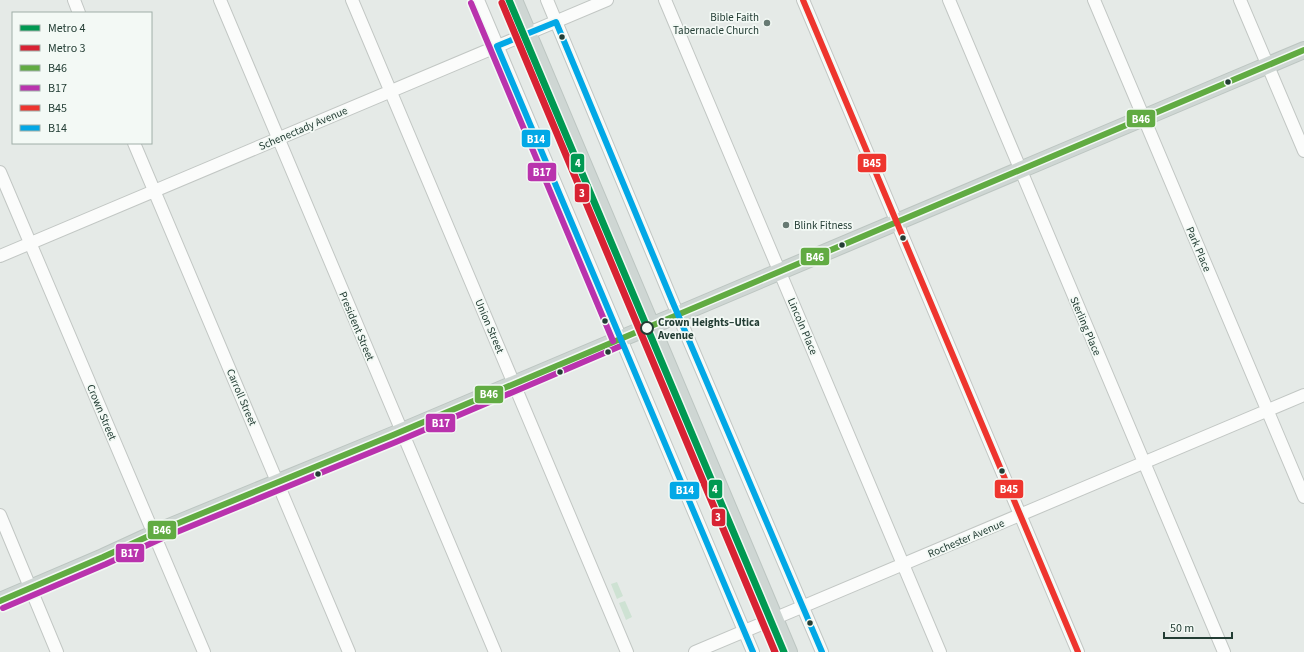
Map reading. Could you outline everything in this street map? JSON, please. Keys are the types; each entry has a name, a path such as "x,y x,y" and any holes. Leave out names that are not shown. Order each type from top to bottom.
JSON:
{"main road":[{"path":"514,0 789,652"},
{"path":"0,601 154,534 1304,50"}],"street":[{"path":"74,0 79,12"},
{"name":"President Street","path":"220,0 495,652"},
{"name":"Union Street","path":"352,0 627,652"},
{"path":"478,0 753,652"},
{"path":"547,0 678,314 822,652"},
{"name":"Schenectady Avenue","path":"0,256 607,0"},
{"name":"Lincoln Place","path":"665,0 940,652"},
{"path":"803,0 1078,652"},
{"name":"Sterling Place","path":"949,0 1224,652"},
{"name":"Park Place","path":"1094,0 1304,497"},
{"path":"1240,0 1304,151"},
{"name":"Carroll Street","path":"134,144 349,652"},
{"name":"Crown Street","path":"0,172 204,652"},
{"name":"Rochester Avenue","path":"695,652 1304,395"},
{"path":"0,515 57,652"}],"green space":[{"path":"617,582 623,596 617,599 611,584"},
{"path":"625,601 632,617 626,620 619,603"}],"metro line":[{"name":"4","path":"509,0 784,652"},
{"name":"3","path":"502,3 775,652"}],"transit line":[{"name":"B45","path":"803,0 1078,652"},
{"name":"B17","path":"471,3 613,341"},
{"name":"B14","path":"753,652 497,46 556,22 673,303 822,652"},
{"name":"B46","path":"0,601 164,529 393,435 1304,50"},
{"name":"B17","path":"3,608 167,536 396,442 623,345"}],"place":[{"name":"Bible Faith Tabernacle Church","path":"767,23"},
{"name":"Blink Fitness","path":"786,225"},
{"name":"Crown Heights–Utica Avenue","path":"647,328"}]}
